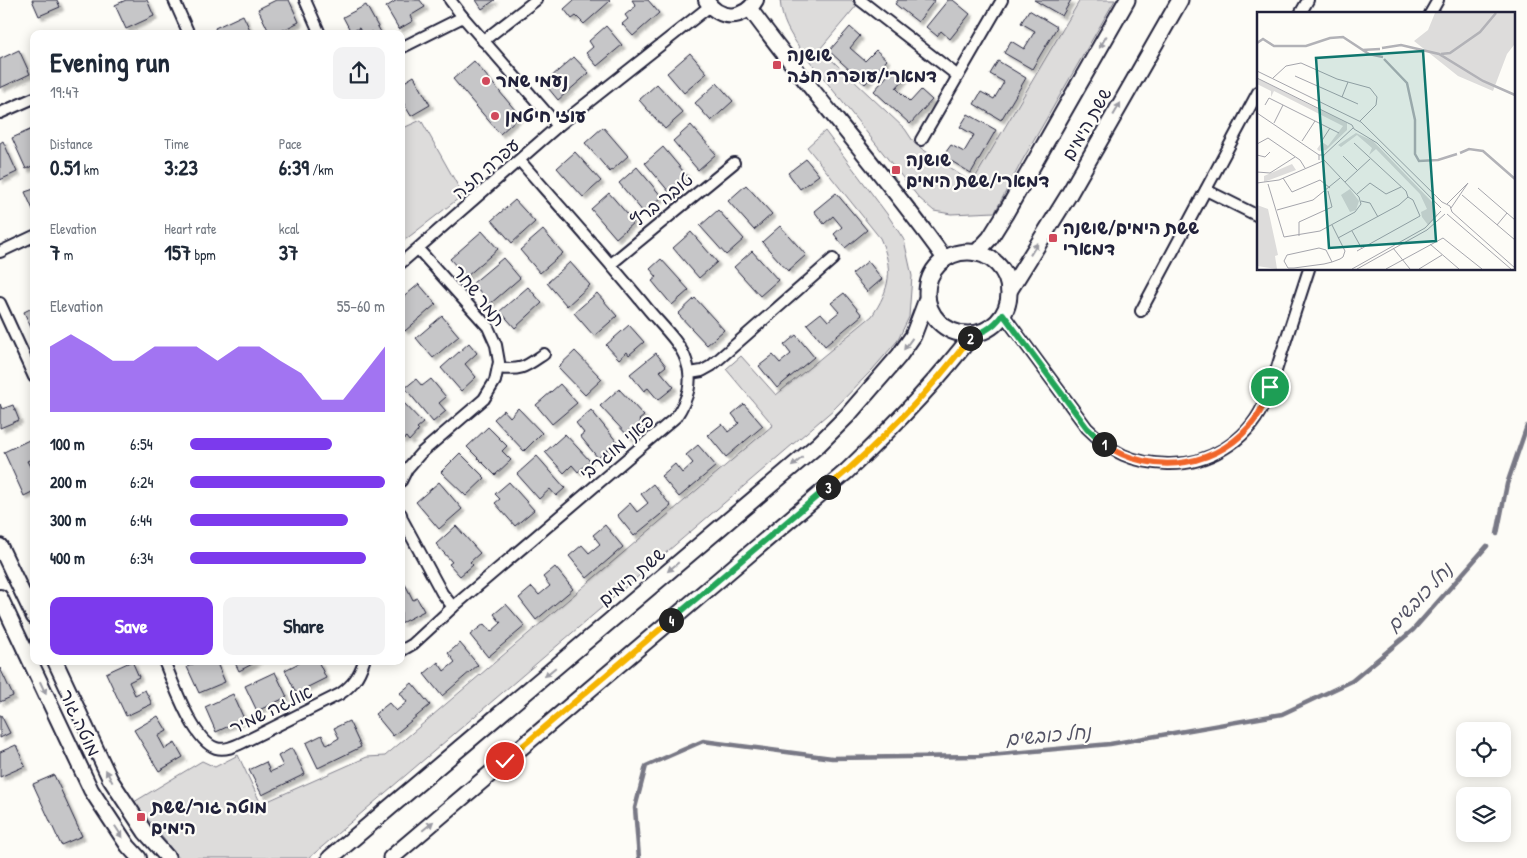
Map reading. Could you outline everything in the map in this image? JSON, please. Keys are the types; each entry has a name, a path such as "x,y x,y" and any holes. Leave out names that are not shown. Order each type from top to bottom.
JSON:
{"main road":[{"name":"ששת הימים","path":"976,253 990,238 1005,214 1128,0"},
{"name":"ששת הימים","path":"1009,291 1068,196 1180,0"},
{"path":"976,253 989,258 999,267 1006,278 1009,291 1008,303 1003,314 995,324 985,331 973,334 960,334 948,330 938,322 931,311 927,299 927,287 930,276 945,259 955,254 976,253"},
{"name":"ששת הימים","path":"330,858 819,444 847,416 914,336 927,299"},
{"path":"390,858 847,471 907,412 973,334"}],"street":[{"path":"174,0 183,30"},
{"path":"305,0 318,30"},
{"path":"450,0 462,18 558,126"},
{"path":"483,41 536,0"},
{"path":"860,0 958,76"},
{"path":"921,140 1002,0"},
{"path":"1301,12 1308,0"},
{"path":"1431,12 1438,0"},
{"path":"708,3 716,12 734,16 742,14 753,4 776,44 921,225 945,259"},
{"name":"עפרה חזה","path":"405,260 558,126 708,3"},
{"path":"405,46 462,18"},
{"path":"1141,311 1257,94"},
{"path":"0,113 30,100"},
{"path":"520,161 611,264 682,351 690,373 702,371 711,366 833,259"},
{"name":"טובה ברץ","path":"611,264 734,162"},
{"path":"1206,190 1257,216"},
{"path":"0,252 30,238"},
{"name":"תמר שחר","path":"405,473 420,454 484,399 495,381 499,362 496,345 488,328 418,249"},
{"path":"1003,314 1074,411 1101,442 1118,454 1135,460 1182,464 1212,456 1232,444 1244,434 1257,418 1267,396 1310,270"},
{"path":"0,303 30,368"},
{"path":"498,368 516,370 530,364 544,354"},
{"name":"פאני מוגרבי","path":"405,649 413,644 453,607 676,417 686,404 690,389 690,373"},
{"path":"405,522 442,593 453,607"},
{"path":"0,546 30,609"},
{"name":"מוטה גור","path":"0,597 30,661"},
{"name":"מוטה גור","path":"32,665 91,790 138,858"},
{"name":"מוטה גור","path":"57,665 110,779 145,832 168,858"},
{"name":"אולגה שמיר","path":"166,665 194,727 205,741 216,748 230,748 340,694 351,686 359,675 363,665"}],"shaded area":[{"path":"780,0 851,0 857,5 820,49 905,129 915,144 972,183 1080,0 1115,0 1022,161 995,212 951,214 934,211 919,198 801,50 787,27 782,15"},
{"path":"421,120 463,195 405,240 405,127"},
{"path":"825,131 904,240 912,276 909,317 898,340 872,370 834,409 309,858 179,858 134,802 202,761 215,767 238,755 261,804 367,757 385,756 773,425 726,369 741,356 776,395 872,316 886,288 888,278 887,259 880,238 807,147"}],"building":[{"path":"32,0 57,0 60,7 39,16"},
{"path":"126,0 147,0 154,16 126,29 115,5"},
{"path":"276,0 289,0 299,22 283,30 268,30 258,9"},
{"path":"397,0 420,0 425,7 410,16 413,21 399,29 386,7"},
{"path":"476,0 495,0 482,9"},
{"path":"574,0 610,1 584,24 576,16 572,19 564,9"},
{"path":"632,0 648,0 659,13 633,36 622,24 628,19 625,15 636,6"},
{"path":"898,0 935,0 918,22 895,4"},
{"path":"948,0 953,0 970,14 950,39 941,31 937,36 926,27"},
{"path":"1034,0 1071,0 1062,16"},
{"path":"366,5 380,30 360,30 359,28 350,30 343,17"},
{"path":"1029,10 1057,27 1032,69 1004,53 1011,41 1024,49 1035,31 1021,23"},
{"path":"243,15 250,30 216,30 215,28"},
{"path":"606,26 622,45 597,66 586,53 593,47 589,41"},
{"path":"850,27 860,36 850,48 865,61 876,50 887,60 865,84 829,51"},
{"path":"19,50 30,74 0,88 0,59"},
{"path":"690,53 707,73 684,93 667,73"},
{"path":"574,57 589,73 558,100 544,83"},
{"path":"474,61 520,116 500,134 453,79"},
{"path":"998,61 1026,78 1001,120 974,104 981,92 994,99 1004,82 990,74"},
{"path":"895,67 906,77 896,88 910,102 921,90 932,100 910,124 874,91"},
{"path":"414,76 430,105 411,116 405,106 405,82"},
{"path":"717,83 733,101 711,121 695,103"},
{"path":"657,84 683,113 665,129 639,100"},
{"path":"968,114 996,130 971,173 943,156 951,145 964,152 974,135 960,127"},
{"path":"691,125 716,154 698,170 673,141"},
{"path":"603,127 628,156 610,172 585,143"},
{"path":"30,130 30,167 26,169 12,138"},
{"path":"3,141 17,172 0,180 0,143"},
{"path":"663,147 688,177 670,193 645,163"},
{"path":"575,152 601,181 583,197 557,168"},
{"path":"806,159 819,175 800,189 788,173"},
{"path":"637,167 662,197 644,213 619,183"},
{"path":"746,185 772,214 754,230 728,201"},
{"path":"30,190 30,203 25,192"},
{"path":"609,193 634,222 616,238 591,209"},
{"path":"836,193 867,230 845,248 834,234 842,227 833,216 824,224 814,211"},
{"path":"515,200 535,222 512,243 492,220"},
{"path":"718,210 744,239 726,255 700,226"},
{"path":"780,226 806,255 788,271 762,242"},
{"path":"543,230 563,253 540,273 520,250"},
{"path":"482,231 498,249 466,277 450,259"},
{"path":"691,232 717,262 699,278 673,248"},
{"path":"752,251 778,280 760,296 734,267"},
{"path":"503,258 520,278 490,304 473,283"},
{"path":"661,259 689,290 672,305 652,281 657,277 650,269"},
{"path":"868,261 882,279 867,292 852,274"},
{"path":"570,262 590,285 567,306 547,283"},
{"path":"419,284 436,304 405,331 405,296"},
{"path":"528,287 542,303 515,328 500,311"},
{"path":"597,293 617,316 594,336 574,313"},
{"path":"844,293 862,315 825,346 807,324 821,313 828,321 839,312 831,303"},
{"path":"695,298 724,330 707,345 678,314"},
{"path":"30,309 30,325 24,312"},
{"path":"442,316 459,336 433,358 416,338"},
{"path":"629,325 644,342 629,355 627,352 619,359 606,345"},
{"path":"796,335 814,357 777,388 759,366 773,355 780,363 791,354 784,345"},
{"path":"469,343 477,353 465,364 476,377 461,391 441,368"},
{"path":"575,351 602,379 585,395 558,367"},
{"path":"656,353 666,366 660,371 674,387 658,400 648,388 644,391 630,374"},
{"path":"416,379 422,386 431,379 446,397 439,403 446,411 433,422 405,388"},
{"path":"560,384 577,403 552,424 536,405"},
{"path":"619,389 644,416 639,420 644,426 630,438 600,406"},
{"path":"0,404 2,409 13,405 19,420 0,428"},
{"path":"405,404 423,423 417,428 419,430 409,441 406,437"},
{"path":"744,404 763,426 726,457 708,435 722,424 728,432 739,423 732,414"},
{"path":"518,408 542,433 524,451 494,419 504,410 510,417"},
{"path":"591,410 617,442 598,458 580,436 584,433 576,423"},
{"path":"488,427 507,446 502,451 511,460 495,475 467,447"},
{"path":"565,434 590,461 578,472 572,465 564,473 545,452"},
{"path":"29,440 30,460 27,461 30,467 30,493 24,496 4,452"},
{"path":"698,445 716,466 679,497 661,476 675,464 682,473 693,463 686,455"},
{"path":"460,453 485,478 466,496 441,472"},
{"path":"537,456 565,488 556,496 550,489 539,499 517,474"},
{"path":"439,482 462,509 439,529 416,502"},
{"path":"509,482 534,510 515,526 495,503 500,499 495,494"},
{"path":"653,484 671,506 634,536 617,515 630,503 637,512 648,503 641,494"},
{"path":"605,525 623,547 587,578 569,556 582,545 589,553 600,544 593,535"},
{"path":"456,526 480,553 470,562 473,565 460,576 449,564 452,562 436,544"},
{"path":"555,567 573,589 536,620 519,598 532,587 539,595 550,586 543,577"},
{"path":"405,584 413,600 417,598 424,611 405,621"},
{"path":"506,604 525,626 488,657 470,635 484,624 491,632 501,623 494,614"},
{"path":"460,643 478,665 442,696 424,674 438,662 444,671 455,662 448,653"},
{"path":"123,665 134,665 139,677 129,682 135,695 145,690 152,704 126,716 106,673"},
{"path":"191,665 218,665 225,682 199,693 187,667"},
{"path":"236,665 250,665 239,671"},
{"path":"295,665 320,665 326,678 296,693 285,670"},
{"path":"0,668 13,696 0,702"},
{"path":"275,672 287,697 257,711 245,686"},
{"path":"412,683 430,705 393,736 375,714 389,703 396,711 407,702 400,693"},
{"path":"233,694 244,719 216,732 205,707"},
{"path":"0,715 10,733 0,738"},
{"path":"158,716 167,731 158,736 165,749 175,743 183,757 159,771 134,730"},
{"path":"349,721 361,747 318,768 306,743 322,735 327,745 339,738 334,728"},
{"path":"16,745 25,766 0,777 0,752"},
{"path":"292,748 305,774 262,795 249,770 266,762 270,772 283,766 278,756"},
{"path":"54,775 82,836 61,845 33,784"}],"waterway":[{"name":"נחל כובשים","path":"1497,534 1507,484 1527,426"},
{"name":"נחל כובשים","path":"639,858 635,808 646,766 703,741 832,758 979,756 1110,744 1282,714 1352,681 1413,630 1487,546"}],"place":[{"name":"שושנה דמארי/עופרה חזה","path":"777,65"},
{"name":"נעמי שמר","path":"486,81"},
{"name":"עוזי חיטמן","path":"495,116"},
{"name":"שושנה דמארי/ששת הימים","path":"896,170"},
{"name":"ששת הימים/שושנה דמארי","path":"1053,238"},
{"name":"מוטה גור/ששת הימים","path":"141,817"}],"route":[{"path":"505,761 847,471 907,412 973,334 985,331 995,324 1003,314 1087,428 1101,442 1118,454 1135,460 1182,464 1212,456 1244,434 1257,418 1270,387"}]}
